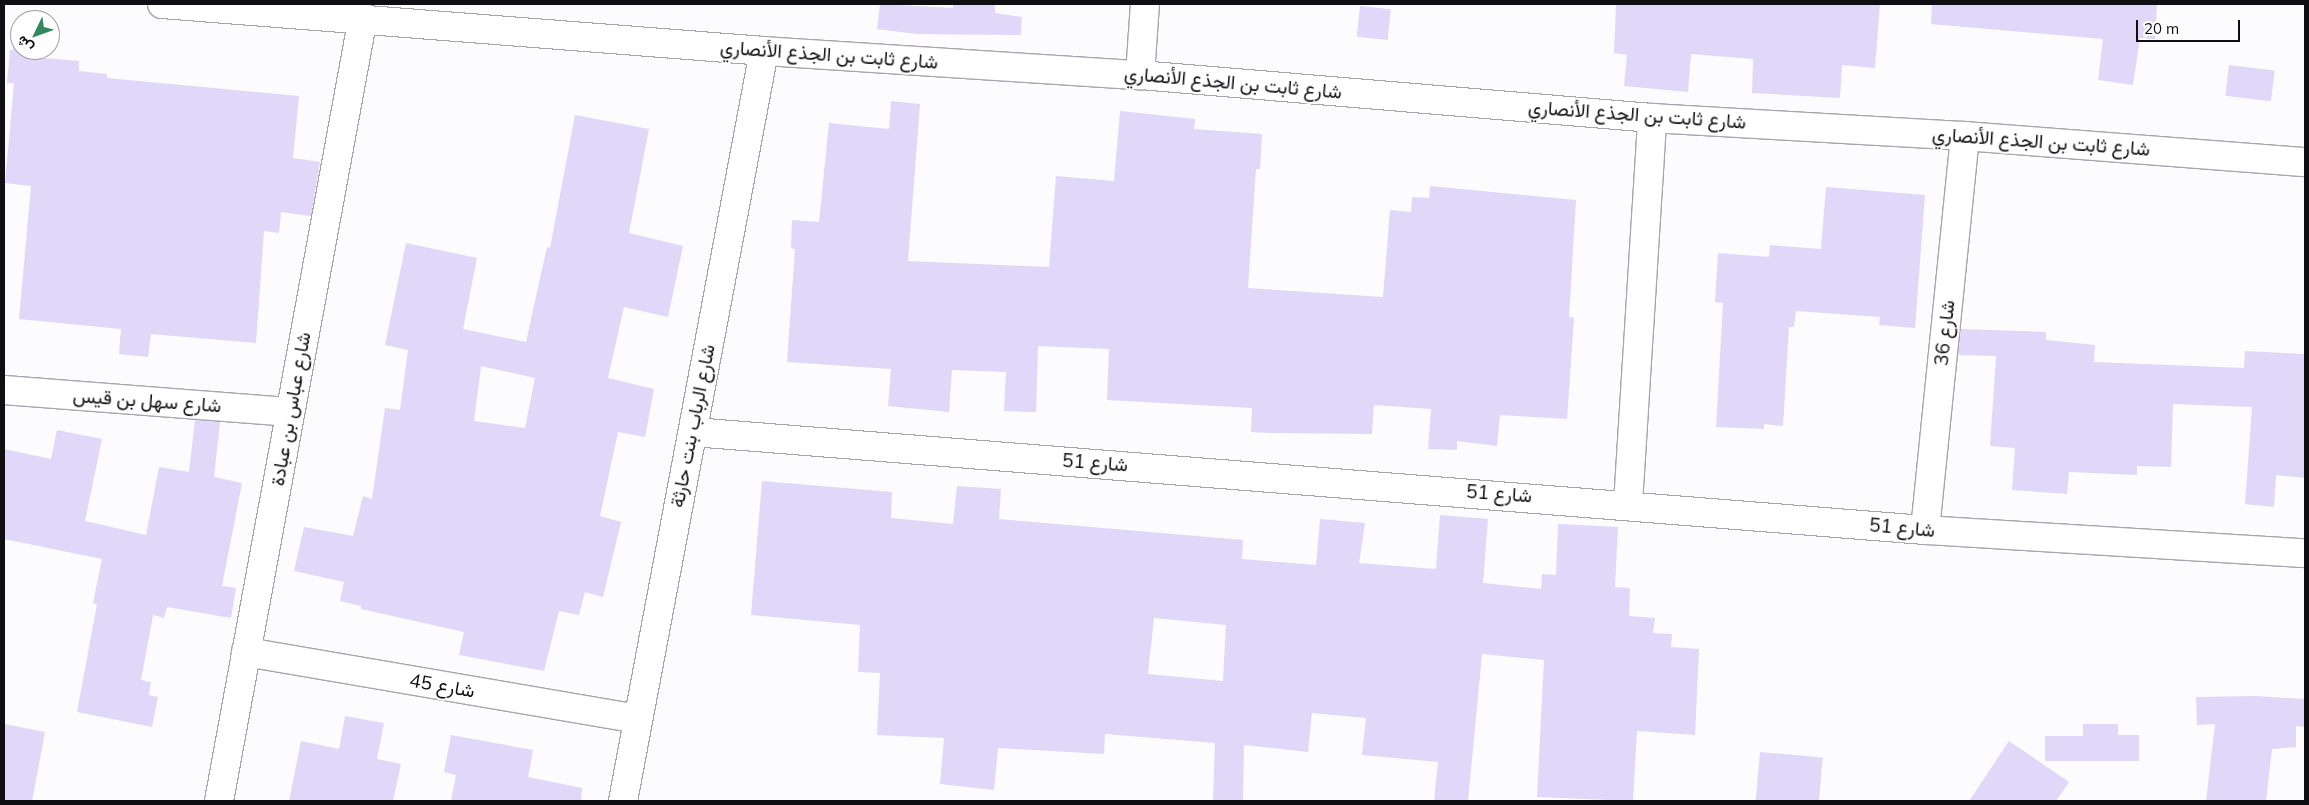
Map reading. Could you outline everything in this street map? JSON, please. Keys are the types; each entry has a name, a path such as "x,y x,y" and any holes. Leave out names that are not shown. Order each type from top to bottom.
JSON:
{"street":[{"name":"شارع ثابت بن الجذع الأنصاري","path":"162,4 363,17 764,51 1140,75 1652,118 1965,136 2305,162"},
{"path":"1140,75 1145,4"},
{"name":"شارع عباس بن عبادة","path":"219,801 363,17"},
{"name":"شارع الرباب بنت حارثة","path":"629,801 637,719 764,51"},
{"path":"1628,504 1652,118"},
{"name":"شارع 36","path":"1926,530 1965,136"},
{"name":"شارع سهل بن قيس","path":"4,390 290,412"},
{"name":"شارع 51","path":"692,432 1628,504 1926,530 2305,553"},
{"name":"شارع 45","path":"246,652 637,719"}],"building":[{"path":"880,4 953,8 953,4 995,4 995,13 1022,17 1021,35 917,34 877,29"},
{"path":"1616,4 1880,4 1875,68 1842,65 1840,98 1752,93 1753,59 1691,54 1688,92 1624,86 1627,55 1614,53"},
{"path":"1932,4 2157,4 2155,39 2140,38 2133,85 2098,80 2103,39 1931,24"},
{"path":"1360,6 1391,9 1388,40 1357,37"},
{"path":"10,50 10,60 79,61 79,71 107,74 107,78 299,96 293,158 320,162 311,216 281,212 279,233 264,231 256,343 151,334 148,357 119,354 121,329 19,319 31,186 5,183 14,83 7,83"},
{"path":"2229,65 2275,71 2271,101 2225,96"},
{"path":"891,101 920,104 908,261 1049,267 1056,176 1114,181 1120,111 1195,119 1194,129 1262,134 1260,169 1256,169 1248,288 1383,297 1390,210 1411,212 1412,197 1429,198 1430,186 1576,200 1569,317 1574,318 1567,419 1500,415 1497,446 1457,441 1457,450 1428,449 1431,409 1374,405 1372,434 1269,433 1251,432 1252,408 1107,400 1109,349 1038,346 1036,412 1004,411 1006,372 952,370 949,412 888,406 891,369 787,362 795,249 791,248 792,220 819,222 829,123 889,129"},
{"path":"575,115 649,129 629,233 683,246 668,317 624,307 608,378 654,389 645,437 618,432 600,516 621,522 603,597 585,592 579,615 559,611 544,671 459,655 464,632 361,609 361,606 340,601 344,582 294,571 304,527 353,536 363,496 372,499 385,408 400,410 408,350 385,345 406,243 477,258 463,329 526,342 547,247 550,248","holes":["481,366 535,378 525,428 474,421"]},
{"path":"1826,187 1925,195 1915,328 1879,325 1880,317 1796,311 1794,327 1789,327 1783,426 1764,424 1764,429 1716,427 1723,303 1715,302 1718,253 1769,257 1770,245 1821,249"},
{"path":"1961,329 2046,332 2046,340 2095,345 2094,362 2244,368 2245,351 2305,354 2305,478 2276,475 2274,507 2245,504 2252,407 2173,404 2171,467 2137,466 2137,475 2069,472 2067,494 2012,490 2015,448 1990,446 1996,356 1958,355"},
{"path":"195,420 220,422 214,477 242,483 222,586 236,588 231,618 167,607 164,618 153,615 141,680 151,682 149,695 158,697 152,727 77,712 97,604 93,603 102,559 4,539 4,449 51,459 57,430 102,439 85,521 146,535 159,467 189,472"},
{"path":"762,481 892,492 891,518 953,524 957,486 1001,489 999,519 1243,540 1242,559 1316,565 1320,519 1365,523 1359,563 1436,569 1440,515 1488,519 1483,583 1541,589 1542,574 1556,575 1558,524 1618,527 1615,587 1630,588 1629,616 1655,618 1653,633 1672,634 1671,647 1699,649 1695,735 1637,731 1633,801 1537,797 1544,660 1482,654 1468,801 1434,801 1438,762 1362,755 1366,718 1312,713 1308,752 1244,745 1243,801 1213,801 1215,743 1105,734 1104,754 998,748 994,790 940,784 944,738 877,735 880,673 858,672 860,625 751,615","holes":["1154,618 1226,625 1223,681 1148,674"]},
{"path":"2256,696 2305,699 2305,727 2296,726 2296,747 2272,749 2266,801 2206,801 2215,724 2197,725 2196,697"},
{"path":"345,716 384,723 377,759 401,764 393,801 289,801 301,741 339,749"},
{"path":"4,724 45,732 32,801 4,801"},
{"path":"2083,724 2118,724 2118,735 2139,735 2139,761 2045,761 2045,736 2083,736"},
{"path":"451,735 533,750 528,777 582,788 581,801 451,801 456,775 444,772"},
{"path":"2009,741 2069,782 2056,801 1969,801"},
{"path":"1760,752 1823,757 1819,801 1756,801"}]}
